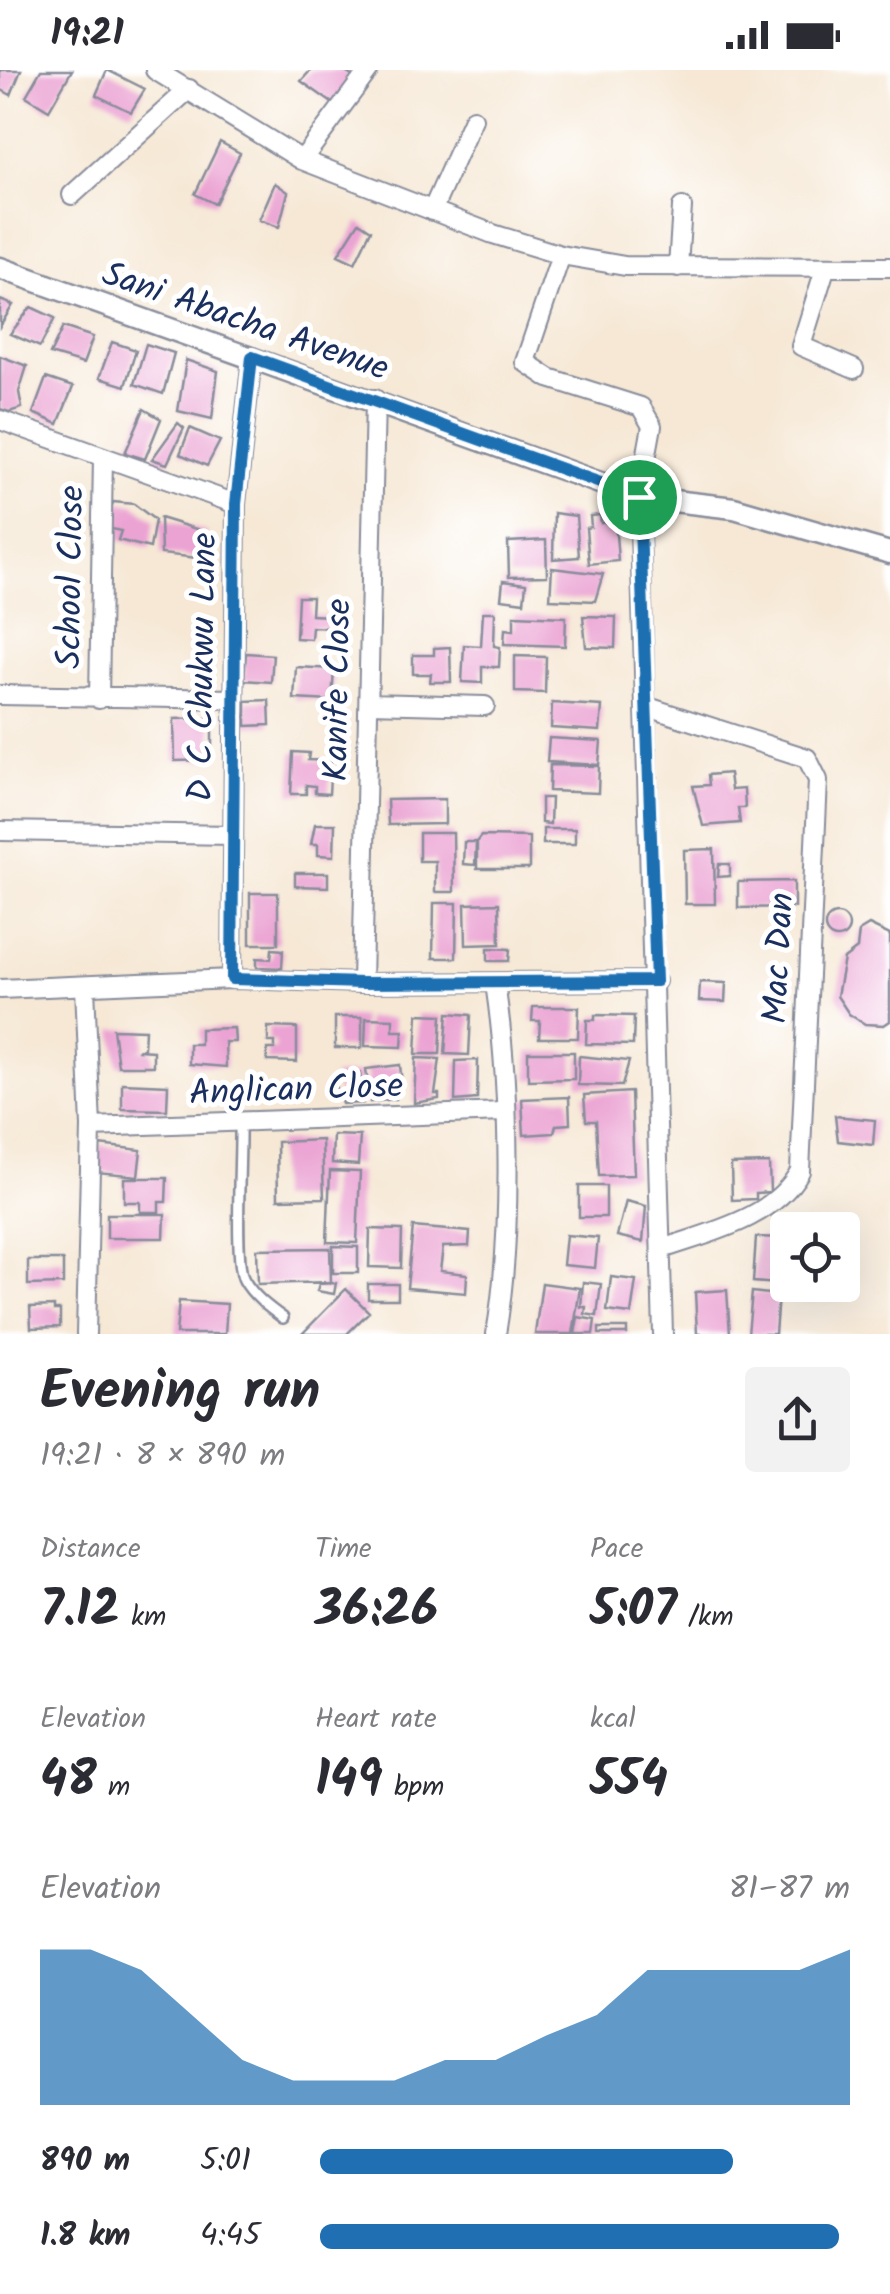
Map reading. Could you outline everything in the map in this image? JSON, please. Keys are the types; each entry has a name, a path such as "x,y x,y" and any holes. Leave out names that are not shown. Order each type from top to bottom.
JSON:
{"street":[{"path":"155,70 302,160 561,255 625,266 890,267"},
{"path":"302,160 369,70"},
{"path":"72,195 189,89"},
{"path":"432,210 473,119"},
{"path":"678,267 682,208"},
{"path":"561,255 525,362 549,378 642,408 652,426 639,497 656,981 663,1334"},
{"name":"Sani Abacha Avenue","path":"0,268 375,398 639,497 734,508 890,553"},
{"path":"825,269 801,346 854,369"},
{"name":"D C Chukwu Lane","path":"232,979 236,504 252,357"},
{"name":"Kanife Close","path":"362,983 375,398"},
{"path":"0,420 236,504"},
{"name":"School Close","path":"99,698 103,456"},
{"path":"0,696 234,700"},
{"path":"369,703 484,706"},
{"name":"Mac Dan","path":"645,706 807,758 818,780 800,1171 789,1191 752,1216 662,1249"},
{"path":"0,832 232,834"},
{"path":"0,988 232,979 362,983 656,981"},
{"path":"495,983 505,1050 503,1256 496,1334"},
{"path":"85,986 91,1127 86,1334"},
{"name":"Anglican Close","path":"91,1127 504,1112"}],"lane":[{"path":"240,1124 237,1250 241,1277 260,1301 283,1318"}],"building":[{"path":"0,70 21,70 11,95 0,89"},
{"path":"41,70 72,70 49,110 26,96"},
{"path":"107,70 145,89 131,112 96,95"},
{"path":"311,70 342,70 355,78 335,105 301,81"},
{"path":"220,142 240,153 215,204 195,194"},
{"path":"275,183 288,192 279,227 259,220"},
{"path":"359,222 371,230 355,263 338,255"},
{"path":"0,300 13,305 0,326"},
{"path":"31,307 55,318 40,347 10,334"},
{"path":"63,327 93,337 83,364 50,354"},
{"path":"112,342 136,350 125,386 99,378"},
{"path":"146,344 174,353 163,394 134,384"},
{"path":"0,356 27,366 19,392 22,408 9,412 0,409"},
{"path":"186,360 218,371 212,419 178,411"},
{"path":"46,378 73,387 58,424 33,413"},
{"path":"144,409 161,419 145,459 125,453"},
{"path":"178,423 184,428 167,464 152,459"},
{"path":"190,428 220,441 207,466 180,454"},
{"path":"113,502 134,504 155,520 150,548 118,540 121,531 107,528"},
{"path":"554,513 576,516 579,557 553,559"},
{"path":"600,515 601,523 615,521 618,561 589,564 586,528 591,527 590,516"},
{"path":"160,518 206,532 207,559 161,554"},
{"path":"546,540 547,576 509,577 508,542"},
{"path":"552,568 603,574 595,601 550,599"},
{"path":"503,581 526,584 524,602 501,599"},
{"path":"298,597 312,597 311,615 332,616 331,628 312,627 311,639 296,638"},
{"path":"483,612 495,612 494,646 500,647 499,667 482,667 482,683 462,682 464,645 481,646"},
{"path":"514,615 566,617 565,646 504,644 505,629 514,630"},
{"path":"583,616 616,617 615,648 586,647"},
{"path":"450,647 451,682 430,682 431,674 413,674 413,655 434,655 434,648"},
{"path":"246,653 273,655 271,682 244,680"},
{"path":"515,656 546,657 545,693 515,692"},
{"path":"296,667 334,669 332,701 294,699"},
{"path":"269,700 270,725 246,726 246,701"},
{"path":"552,703 602,706 600,731 551,728"},
{"path":"212,718 212,760 175,761 174,719"},
{"path":"549,738 601,741 599,765 547,762"},
{"path":"293,752 309,753 308,760 331,761 329,794 315,793 315,786 306,785 306,794 291,794"},
{"path":"550,765 599,766 598,793 549,791"},
{"path":"729,773 731,790 744,789 745,808 738,808 740,823 703,826 693,786 709,785 708,775"},
{"path":"541,798 551,798 550,824 541,823"},
{"path":"445,799 445,824 388,825 387,800"},
{"path":"315,824 335,824 334,856 318,855 318,844 311,844"},
{"path":"543,829 575,829 575,844 543,844"},
{"path":"419,833 453,833 454,892 435,892 435,861 419,861"},
{"path":"481,836 529,837 529,869 477,869 477,841"},
{"path":"464,842 476,842 475,865 463,864"},
{"path":"714,849 715,904 685,904 684,850"},
{"path":"719,864 730,864 730,876 718,877"},
{"path":"295,873 328,873 328,887 295,886"},
{"path":"794,881 794,907 738,908 738,882"},
{"path":"250,893 278,893 278,944 250,944"},
{"path":"434,903 457,903 456,958 433,958"},
{"path":"499,903 500,944 466,945 465,904"},
{"path":"837,914 846,917 846,935 837,938 828,935 825,926 828,917"},
{"path":"869,925 890,935 890,1021 884,1025 865,1024 849,1014 837,996 844,959 857,949 859,931"},
{"path":"488,948 510,949 509,961 488,961"},
{"path":"272,949 283,950 282,968 257,967 257,958 271,959"},
{"path":"700,982 726,983 725,1002 699,1001"},
{"path":"533,1007 579,1007 578,1038 539,1038 540,1021 532,1021"},
{"path":"448,1013 471,1015 469,1055 445,1054"},
{"path":"418,1014 442,1015 440,1054 416,1054"},
{"path":"595,1015 634,1016 633,1045 586,1044 587,1020 595,1020"},
{"path":"335,1017 362,1017 362,1048 335,1048"},
{"path":"366,1018 393,1019 393,1031 403,1031 402,1047 365,1046"},
{"path":"268,1027 297,1028 297,1062 267,1061 267,1049 275,1049 275,1042 268,1042"},
{"path":"234,1028 235,1042 225,1042 226,1067 189,1064 189,1044 200,1044 200,1029"},
{"path":"113,1029 145,1030 144,1048 137,1050 153,1051 153,1066 118,1066"},
{"path":"528,1052 574,1052 574,1079 528,1080"},
{"path":"579,1056 629,1061 622,1086 578,1085"},
{"path":"416,1058 440,1059 435,1094 439,1094 439,1099 414,1103"},
{"path":"478,1060 477,1099 455,1101 456,1061"},
{"path":"400,1065 402,1084 395,1085 396,1099 370,1102 366,1069"},
{"path":"360,1073 363,1103 342,1104 333,1076"},
{"path":"122,1083 168,1085 167,1110 122,1109"},
{"path":"631,1092 634,1175 599,1176 596,1121 586,1121 584,1095"},
{"path":"569,1097 570,1124 556,1125 554,1133 524,1135 522,1099"},
{"path":"835,1116 875,1120 873,1145 838,1141"},
{"path":"333,1135 360,1136 358,1165 332,1163"},
{"path":"322,1140 324,1198 278,1199 277,1142"},
{"path":"99,1145 141,1150 138,1176 96,1172"},
{"path":"769,1163 770,1192 756,1193 756,1199 732,1200 731,1164"},
{"path":"330,1171 360,1172 357,1243 327,1242"},
{"path":"124,1178 167,1178 166,1202 159,1202 159,1212 140,1212 140,1202 124,1202"},
{"path":"579,1186 606,1186 606,1217 579,1217"},
{"path":"626,1201 646,1206 643,1242 617,1236"},
{"path":"107,1214 165,1214 164,1238 107,1238"},
{"path":"413,1227 470,1232 469,1246 443,1247 440,1271 467,1274 466,1293 407,1288"},
{"path":"370,1229 402,1230 401,1268 369,1267"},
{"path":"566,1235 598,1238 595,1268 563,1265"},
{"path":"756,1237 770,1238 770,1283 753,1282"},
{"path":"333,1246 358,1247 358,1273 333,1273"},
{"path":"330,1248 331,1282 258,1284 257,1249"},
{"path":"28,1260 63,1260 63,1284 28,1285"},
{"path":"611,1277 636,1280 631,1314 607,1311"},
{"path":"583,1282 601,1284 597,1316 585,1314 586,1307 581,1307"},
{"path":"336,1283 334,1294 317,1291 319,1284"},
{"path":"542,1283 580,1288 573,1334 535,1334"},
{"path":"368,1284 398,1284 398,1299 368,1299"},
{"path":"346,1289 369,1312 347,1334 302,1334"},
{"path":"727,1290 730,1334 697,1334 695,1292"},
{"path":"752,1292 770,1294 770,1302 777,1302 775,1334 748,1334"},
{"path":"179,1301 227,1304 225,1334 176,1334"},
{"path":"54,1306 54,1310 60,1310 60,1327 31,1328 30,1307"},
{"path":"578,1317 595,1320 593,1334 575,1334"},
{"path":"599,1328 627,1328 627,1334 599,1334"}],"route":[{"path":"252,357 375,398 639,497 656,981 362,983 232,979 236,504 252,357"}]}
